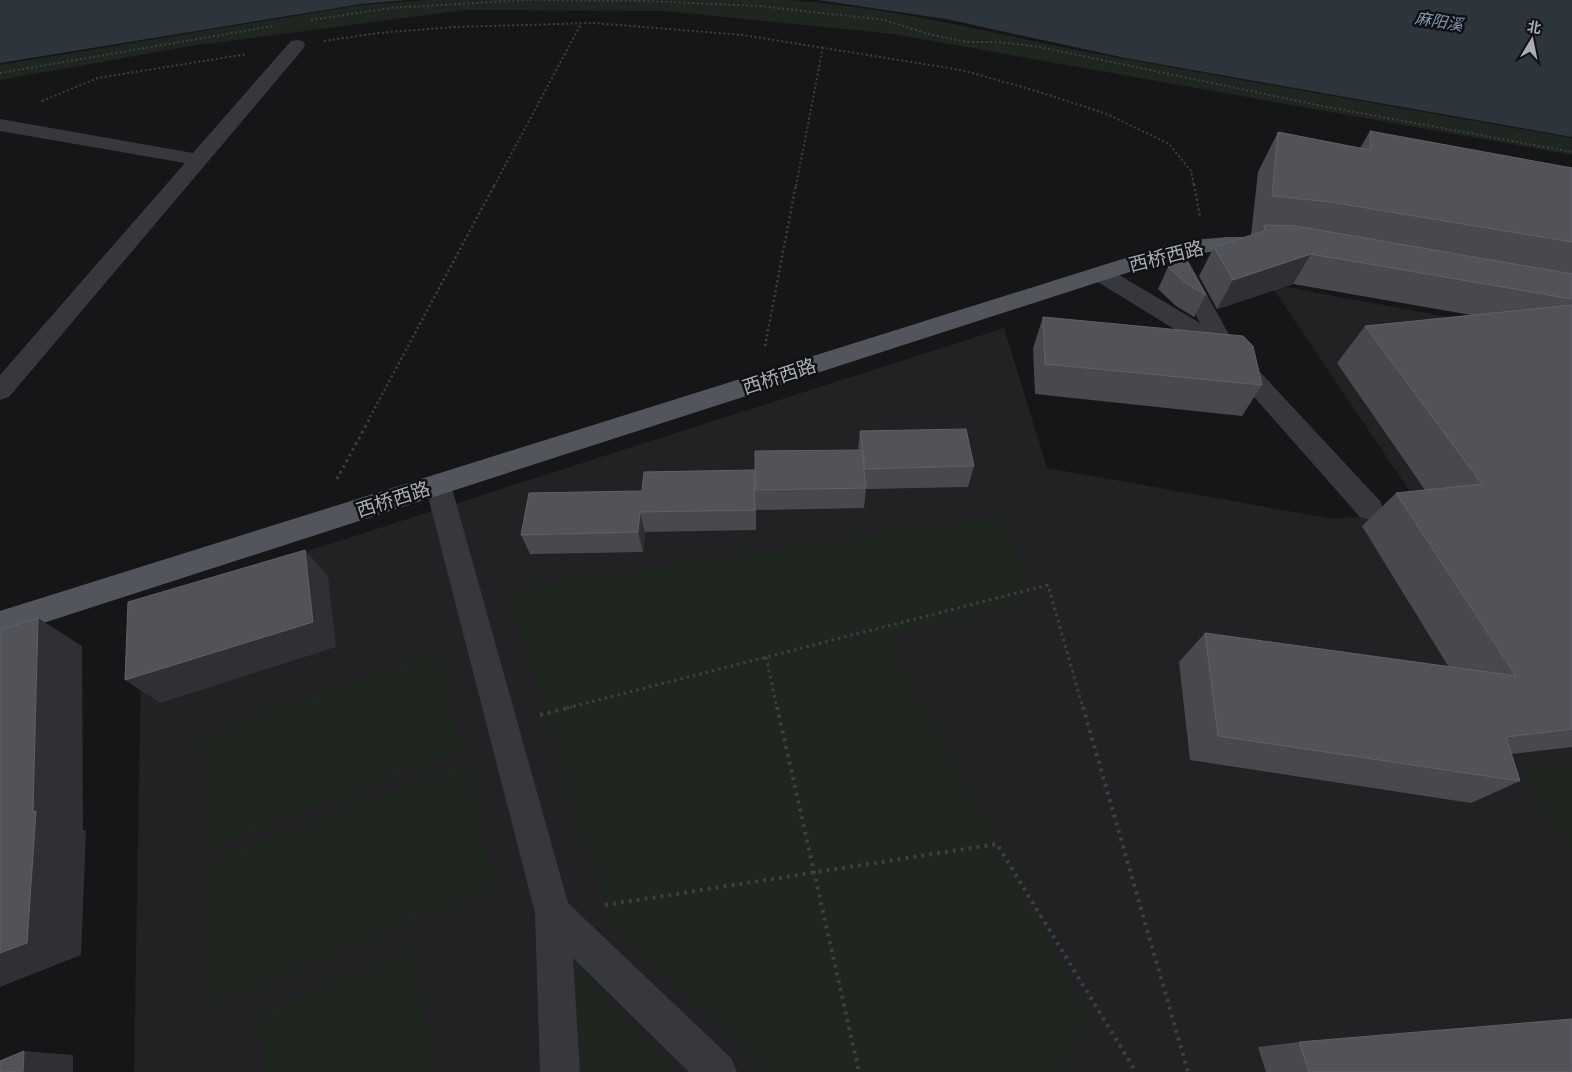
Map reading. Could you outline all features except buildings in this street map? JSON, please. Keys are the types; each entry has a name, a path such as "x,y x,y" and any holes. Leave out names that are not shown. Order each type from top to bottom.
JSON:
{"main road":[{"name":"西桥西路","path":"0,624 1182,249 1255,244 1280,248"}],"street":[{"path":"0,391 298,45"},
{"path":"0,125 199,160"},
{"path":"1182,249 1226,350"},
{"path":"1101,274 1226,350 1370,509"},
{"path":"438,485 553,913 560,1072"},
{"path":"553,913 717,1072"}],"path":[{"path":"308,20 391,8 526,0 647,1 759,6 884,20 932,35 968,42 997,42 1040,47 1322,106 1572,152"},
{"path":"313,525 581,23"},
{"path":"36,104 98,78 378,33 455,27 581,23 743,35 960,70 1033,90 1107,114 1169,144 1191,171 1201,213 1182,249"},
{"path":"0,73 281,24"},
{"path":"758,383 823,47"},
{"path":"503,724 1048,585 1188,1072"},
{"path":"766,657 859,1072"},
{"path":"553,913 997,844 1136,1072"}],"shaded area":[{"path":"428,0 787,0 870,9 1114,57 1572,138 1572,155 893,34 665,11 465,10 191,46 0,80 0,65 360,5"},
{"path":"1270,284 1545,335 1572,352 1572,1072 134,1072 142,604 1004,328 1047,468 1334,519 1423,511"},
{"path":"1003,516 1033,596 886,637 1089,1014 1061,1072 772,1072 614,928 507,591"},
{"path":"439,651 461,751 209,848 202,737"},
{"path":"467,762 495,885 212,1005 204,864"},
{"path":"1572,767 1572,854 1522,774"},
{"path":"413,951 434,1072 264,1072 260,1015"},
{"path":"573,963 678,1072 581,1072"}],"water":[{"path":"0,0 407,0 361,4 0,63"},
{"name":"麻阳溪","path":"818,0 1572,0 1572,137 1125,58 946,19"}]}
